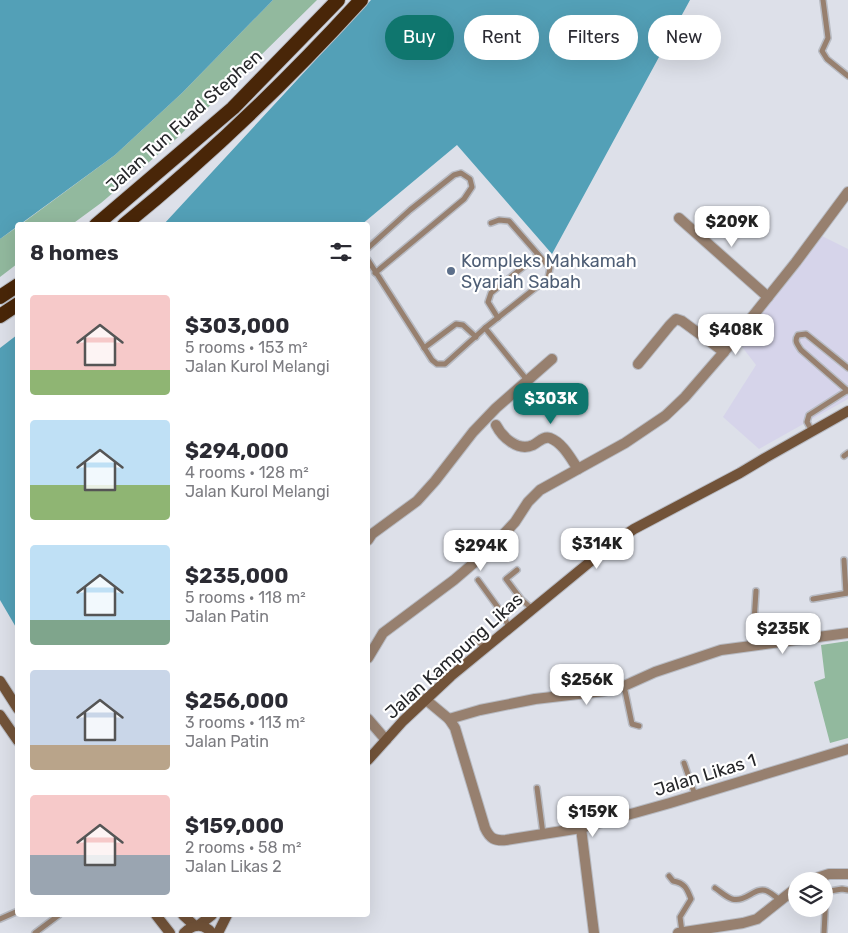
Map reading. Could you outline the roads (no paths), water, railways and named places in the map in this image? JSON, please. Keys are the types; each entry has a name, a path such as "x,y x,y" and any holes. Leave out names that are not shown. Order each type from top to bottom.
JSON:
{"highway":[{"name":"Jalan Tun Fuad Stephen","path":"100,222 233,108 338,0"},
{"path":"131,222 195,166 292,75 361,0"},
{"path":"0,295 15,287"},
{"path":"0,316 15,306"}],"main road":[{"name":"Jalan Kampung Likas","path":"370,758 424,699 599,553 634,529 740,473 847,413"},
{"path":"0,681 15,704"},
{"path":"0,715 15,737"},
{"path":"158,917 170,933"},
{"path":"186,917 197,926 205,927 212,933"},
{"path":"184,933 209,917"},
{"path":"218,933 227,917"}],"street":[{"path":"370,655 383,633 454,580 490,550 515,522 528,502 540,490 618,447 665,416 685,397 768,297 848,192"},
{"path":"679,218 768,297"},
{"path":"638,364 676,319 682,321 724,352"},
{"path":"370,535 417,501 435,482 473,432 496,408 552,359"},
{"path":"496,425 502,434 518,446 526,447 549,437 559,443 578,469"},
{"path":"449,719 535,699 604,691 624,686 655,672 722,650 848,633"},
{"name":"Jalan Likas 1","path":"424,699 449,719 460,740 485,828 490,838 500,840 581,828 848,748"},
{"path":"370,721 386,740"},
{"path":"581,828 594,933"},
{"path":"833,874 848,874"},
{"path":"678,933 757,919 788,894"}],"lane":[{"path":"823,0 828,38 822,51 827,58 848,76"},
{"path":"370,246 410,210 454,175 461,172 470,179 472,188 464,199 375,273"},
{"path":"370,264 432,360 436,364 445,364 485,328 548,278 550,268 509,221 498,220 491,223"},
{"path":"498,318 488,302 491,293 538,255"},
{"path":"424,348 456,324 463,325 476,337"},
{"path":"485,328 527,380"},
{"path":"812,431 807,422 809,415 848,391 801,350 796,343 796,338 798,335 806,334 848,368"},
{"path":"813,599 847,593 844,560"},
{"path":"517,570 506,579 521,599 531,608"},
{"path":"478,580 502,613 509,627"},
{"path":"756,592 754,622 757,646"},
{"path":"474,635 474,638 485,648"},
{"path":"624,686 632,724 639,726"},
{"path":"684,763 695,795"},
{"path":"537,788 543,834"},
{"path":"669,876 673,881 687,887 691,899 680,917 682,932"},
{"path":"715,888 731,899 744,900 762,890 767,891 780,900"},
{"path":"824,933 826,895 830,891 848,890"},
{"path":"0,919 15,912"},
{"path":"35,933 56,917"}],"water":[{"path":"0,0 273,0 182,93 115,155 23,222 15,222 15,228 0,239"},
{"path":"371,0 690,0 682,15 648,15 648,60 657,60 552,254 457,145 365,222 166,222"},
{"path":"15,337 15,626 0,600 0,348"}],"place":[{"name":"Kompleks Mahkamah Syariah Sabah","path":"451,271"}]}
